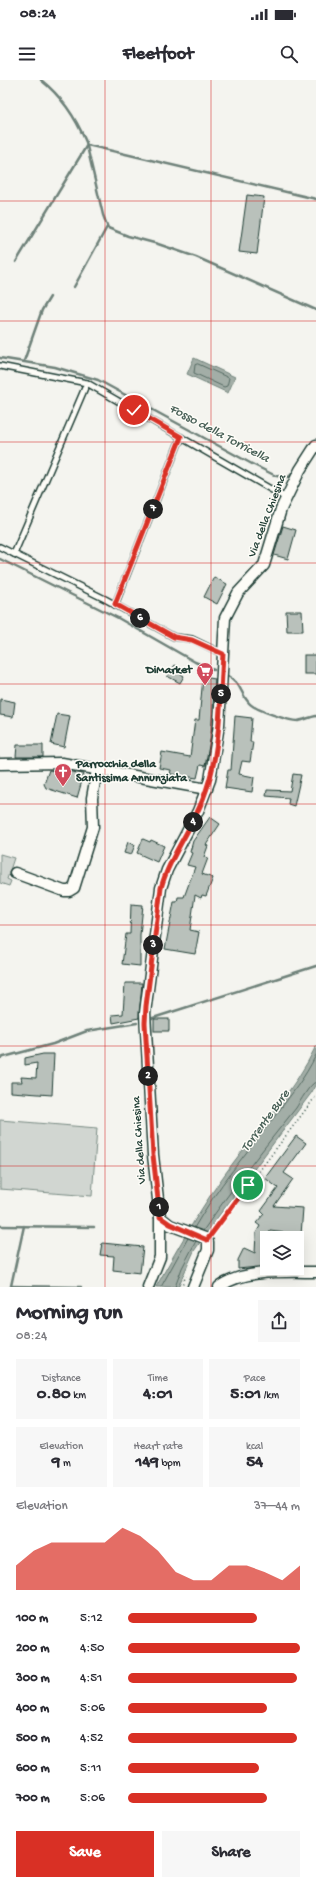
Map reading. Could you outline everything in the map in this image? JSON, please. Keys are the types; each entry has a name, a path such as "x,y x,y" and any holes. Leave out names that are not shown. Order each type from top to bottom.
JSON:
{"street":[{"name":"Via della Chiesina","path":"148,1287 160,1257 160,1217 153,1155 145,1023 161,888 167,870 198,811 207,789 219,725 225,618 238,593 264,565 281,509 300,470 316,445"},
{"path":"0,764 57,763 207,789"},
{"path":"15,873 61,890 69,891 74,888 93,827 92,798 97,770"},
{"path":"160,1217 170,1224 205,1238 208,1247 193,1287"},
{"path":"219,1287 236,1278 249,1275 316,1272"}],"lane":[{"path":"0,366 86,383 286,498"},
{"path":"14,554 86,383"},
{"path":"115,604 181,437"},
{"path":"0,547 115,604 174,637 192,640 223,654"}],"path":[{"path":"205,1238 316,1096"}],"shaded area":[{"path":"0,854 14,858 7,879 11,881 9,886 0,883"},
{"path":"0,1120 97,1128 92,1196 0,1189"}],"water":[{"path":"194,358 235,377 228,393 187,374"},
{"path":"316,1046 316,1083 312,1092 194,1251 178,1287 156,1287 202,1208 233,1163 288,1092 308,1062"}],"building":[{"path":"247,195 264,197 257,254 239,252"},
{"path":"283,526 296,530 288,559 274,555"},
{"path":"214,577 227,584 217,604 204,597"},
{"path":"286,611 302,611 303,631 287,631"},
{"path":"304,655 316,655 316,674 304,674"},
{"path":"175,665 184,670 181,674 184,676 180,683 167,676"},
{"path":"203,677 215,679 211,736 205,766 200,765 197,778 170,774 171,770 159,768 162,752 190,757 195,720 199,720"},
{"path":"0,699 15,702 13,717 0,715"},
{"path":"57,714 70,716 64,747 51,744"},
{"path":"235,716 252,718 250,742 253,742 250,762 242,761 239,774 254,777 252,792 225,788 228,770 231,770"},
{"path":"17,745 43,745 43,757 16,757"},
{"path":"49,770 61,770 84,774 77,798 46,788 44,784"},
{"path":"293,774 301,775 294,806 288,804 289,798 266,796 267,790 290,791"},
{"path":"210,817 220,824 206,845 208,846 204,857 208,858 202,874 213,878 206,896 202,895 201,898 195,895 190,930 199,932 195,954 165,949 174,902 177,902 178,897 184,897 195,867 187,865 192,853 190,852 193,841"},
{"path":"143,839 150,842 151,840 164,846 157,862 137,853"},
{"path":"128,842 135,845 131,855 124,853"},
{"path":"131,904 143,905 140,935 140,966 122,964 126,934 130,934"},
{"path":"125,983 142,983 139,1018 113,1023 112,1015 123,1014"},
{"path":"154,1019 169,1019 169,1031 154,1031"},
{"path":"43,1054 54,1054 52,1095 11,1092 11,1082 22,1082 21,1077 36,1078 37,1063 25,1065 25,1058"},
{"path":"296,1136 306,1143 284,1173 293,1179 274,1206 303,1208 301,1231 260,1231 260,1267 238,1269 238,1260 244,1248 255,1253 256,1233 260,1226 256,1223 264,1214 261,1211 278,1188 265,1178"},
{"path":"102,1243 143,1247 140,1273 113,1270 114,1256 100,1255"}],"waterway":[{"path":"41,80 61,100 73,116 82,133 86,142 103,215 108,228 128,236 158,244 196,257 316,310"},
{"path":"87,145 316,199"},
{"path":"16,262 87,145"},
{"path":"74,287 107,227"},
{"path":"24,361 42,310 50,297"},
{"name":"Fosso della Torricella","path":"0,358 55,367 98,380 276,476 289,477 296,469"},
{"path":"0,559 118,618 195,662 214,670"},
{"path":"226,675 238,685 249,703 258,709 272,715 294,721 316,716"},
{"path":"153,1018 316,966"},
{"path":"0,1058 53,1044 87,1031 137,1023"},
{"path":"0,1226 94,1227"},
{"path":"11,1286 24,1226"},
{"path":"11,1286 81,1287"}],"place":[{"name":"DiMarket","path":"205,686"},
{"name":"Parrocchia della Santissima Annunziata","path":"63,787"}],"route":[{"path":"134,410 181,437 115,604 174,637 192,640 223,654 219,725 212,772 198,811 167,870 159,895 145,1013 153,1155 160,1217 170,1224 207,1240 248,1185"}],"water label":[{"name":"Torrente Bure","path":"266,1121"}]}
